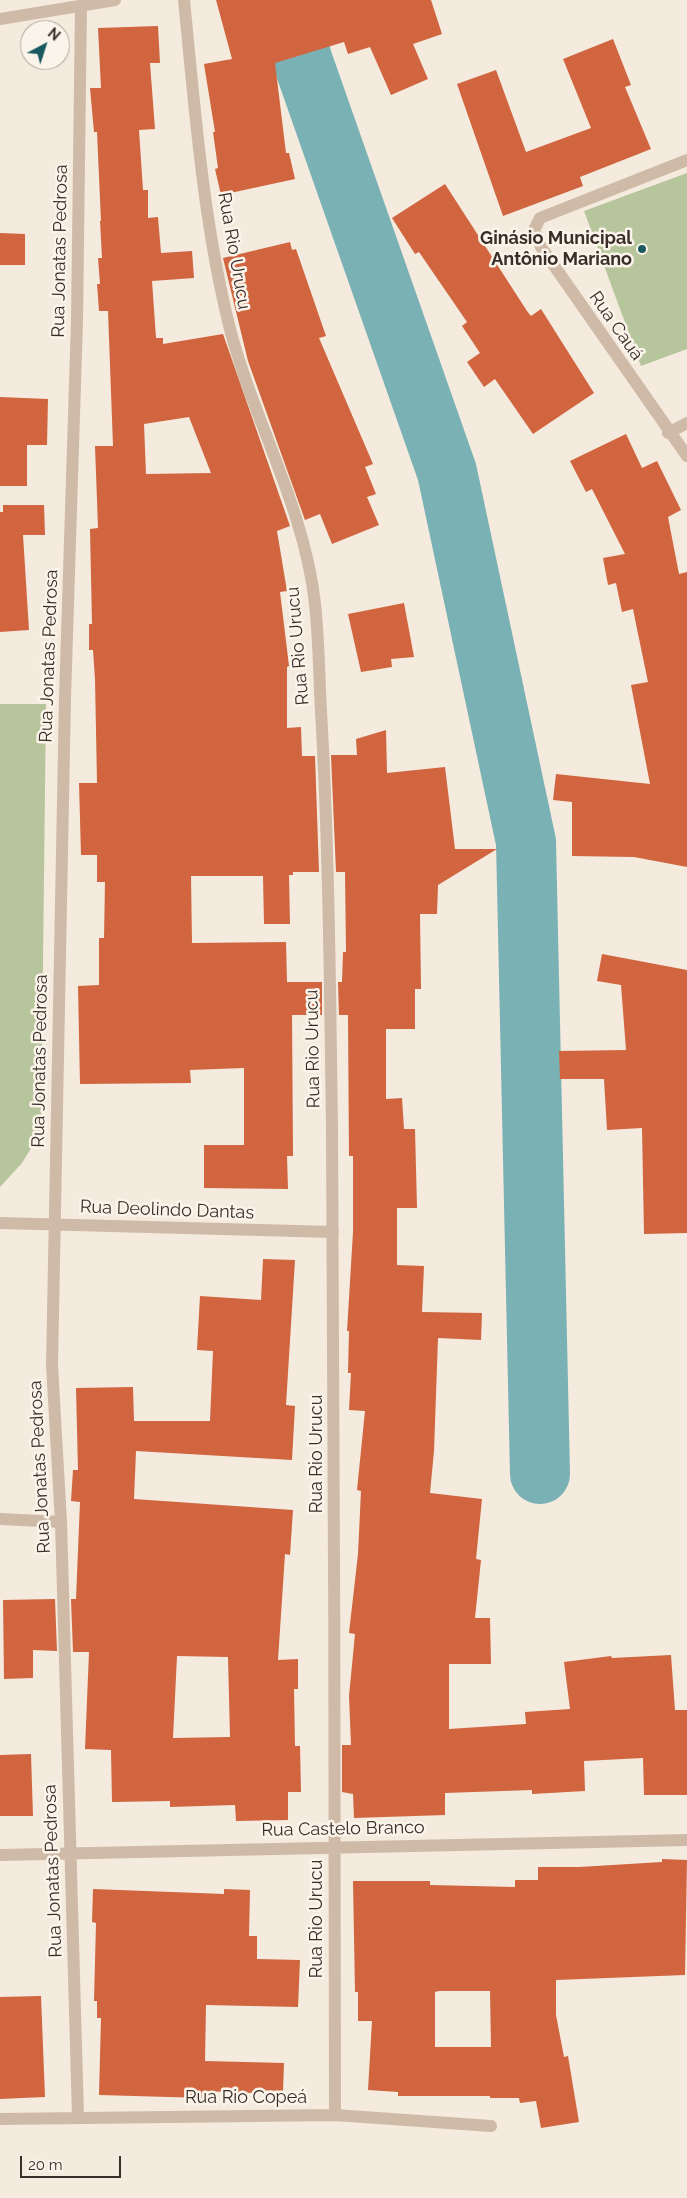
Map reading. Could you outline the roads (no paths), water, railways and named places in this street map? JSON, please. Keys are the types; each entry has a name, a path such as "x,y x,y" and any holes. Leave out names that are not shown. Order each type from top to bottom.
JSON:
{"street":[{"path":"0,19 115,0"},
{"name":"Rua Rio Urucu","path":"184,0 198,148 215,254 229,324 245,383 301,537 315,601 324,775 329,935 333,1232 335,2115"},
{"name":"Rua Jonatas Pedrosa","path":"78,2116 60,1522 52,1365 65,688 77,321 81,5"},
{"name":"Rua Cauá","path":"687,160 540,218 534,230 541,247 668,433 687,456"},
{"path":"668,433 687,423"},
{"name":"Rua Deolindo Dantas","path":"0,1223 333,1232"},
{"path":"0,1519 60,1522"},
{"name":"Rua Castelo Branco","path":"0,1855 687,1840"},
{"name":"Rua Rio Copeá","path":"0,2119 78,2116 335,2115 491,2126"}],"waterway":[{"path":"289,0 302,59 447,472 526,842 540,1474"}],"place":[{"name":"Ginásio Municipal Antônio Mariano","path":"642,249"}]}
